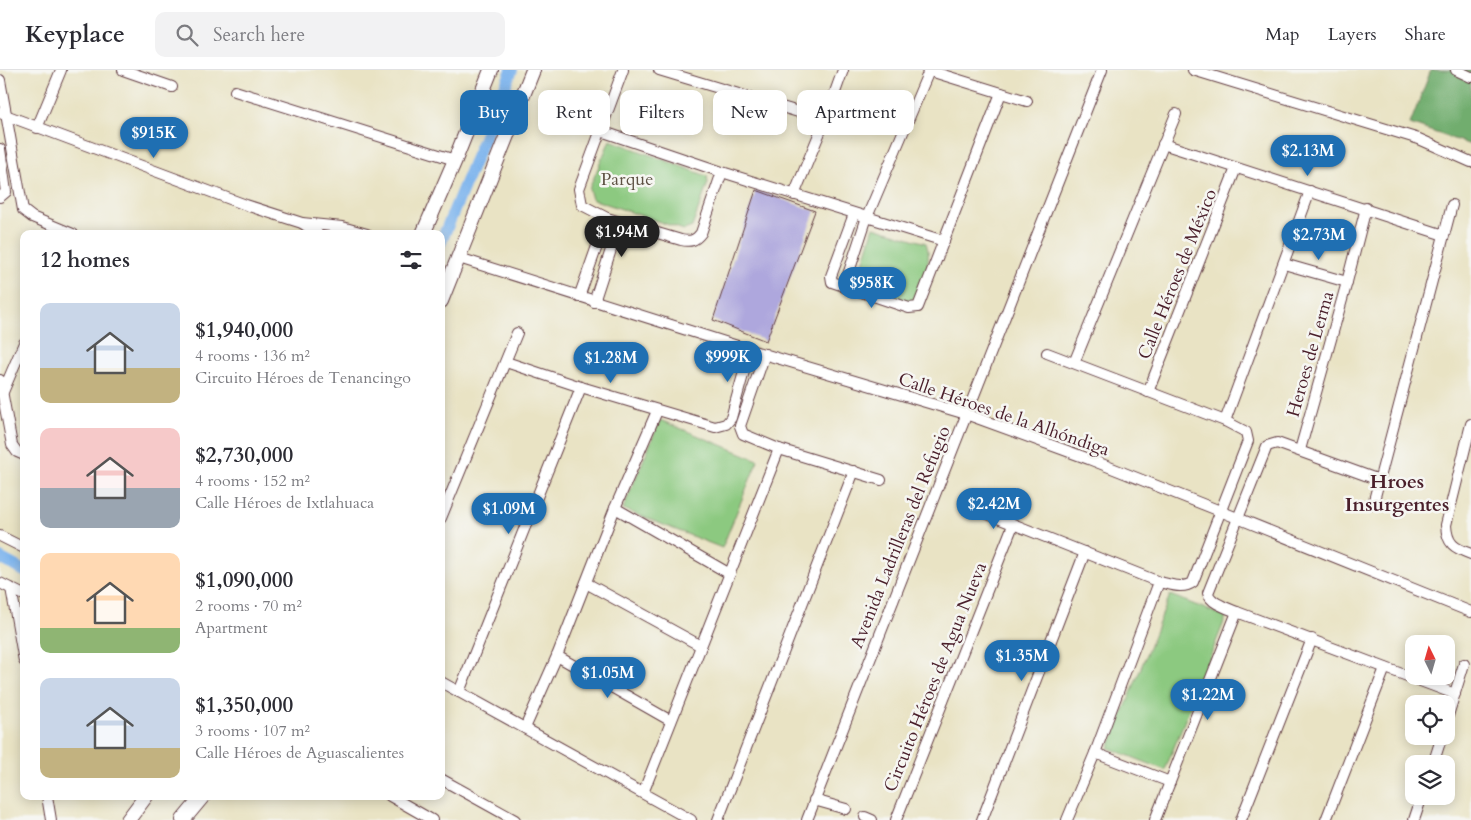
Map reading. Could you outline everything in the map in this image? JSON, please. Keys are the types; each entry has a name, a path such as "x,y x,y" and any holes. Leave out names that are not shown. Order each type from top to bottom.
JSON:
{"street":[{"path":"37,128 61,70"},
{"path":"123,70 172,87"},
{"path":"425,230 491,70"},
{"path":"445,291 534,70"},
{"path":"610,104 623,70"},
{"path":"659,70 797,112"},
{"path":"836,90 844,70"},
{"path":"844,287 867,217 928,70 1026,101"},
{"name":"Avenida Ladrilleras del Refugio","path":"807,820 1102,70"},
{"path":"1193,70 1418,139 1471,162"},
{"path":"1456,70 1471,76"},
{"path":"0,80 3,115 23,210 32,217 64,230"},
{"path":"235,91 455,160"},
{"path":"854,214 831,276 832,282 909,308 916,308 921,300 1001,93"},
{"path":"1074,363 1176,114"},
{"path":"3,115 246,205 302,222 353,230"},
{"path":"610,134 854,214 944,240"},
{"path":"599,135 579,189 579,196 582,205 620,222 688,242 695,240 700,233 722,172"},
{"path":"794,195 819,135"},
{"path":"1163,144 1366,208 1444,235"},
{"path":"0,149 6,192 0,197"},
{"name":"Calle Héroes de México","path":"1148,392 1236,168"},
{"path":"1225,421 1310,191"},
{"path":"1373,504 1452,205"},
{"name":"Heroes de Lerma","path":"1300,450 1366,208"},
{"path":"579,297 608,218"},
{"path":"302,222 313,230"},
{"path":"594,302 620,222"},
{"name":"Calle Héroes de la Alhóndiga","path":"459,258 594,302 966,414 1089,459 1471,612"},
{"path":"1284,264 1347,282"},
{"path":"445,508 517,333"},
{"path":"506,362 581,388 715,427 726,424 731,418 750,350"},
{"path":"2,393 20,352"},
{"path":"985,513 1159,582 1178,586 1189,585 1193,582 1229,492 1248,441 1246,432 1225,421 1048,353"},
{"path":"765,354 740,426 743,434 779,449 881,480"},
{"path":"0,380 12,445 20,453"},
{"path":"459,692 581,388"},
{"path":"525,728 557,656 615,508 658,411"},
{"path":"1471,424 1446,525 1447,537 1452,545 1471,554"},
{"path":"1379,480 1277,443 1267,446 1208,593 1209,599 1237,612 1455,694 1464,664"},
{"path":"643,793 779,449"},
{"path":"718,820 854,471"},
{"path":"615,508 730,574"},
{"name":"Circuito Héroes de Agua Nueva","path":"896,820 1013,524"},
{"path":"0,536 20,546"},
{"path":"982,820 1085,552"},
{"path":"1067,820 1096,753 1159,582"},
{"path":"0,583 20,593"},
{"path":"586,583 701,646"},
{"path":"11,588 20,639"},
{"path":"1155,820 1237,612"},
{"path":"1241,820 1312,639"},
{"path":"557,656 671,720"},
{"path":"1326,820 1385,668"},
{"path":"445,684 691,820"},
{"path":"1096,753 1170,782"},
{"path":"445,781 515,820"},
{"path":"48,800 51,820"},
{"path":"128,820 143,800"},
{"path":"183,820 200,800"},
{"path":"397,800 432,820"},
{"path":"814,800 846,809"},
{"path":"1414,820 1419,805"}],"green space":[{"path":"1431,70 1471,70 1471,145 1410,124"},
{"name":"Parque","path":"610,140 707,176 708,183 692,227 684,230 592,199 589,189"},
{"path":"874,227 926,243 928,266 926,275 912,305 866,290 857,283"},
{"path":"660,420 758,460 722,548 623,509"},
{"path":"1170,595 1226,617 1165,770 1109,748"}],"building":[{"path":"756,190 815,211 766,341 713,320"}],"waterway":[{"path":"445,232 512,70"},
{"path":"0,558 20,569"}],"district":[{"name":"Hroes Insurgentes","path":"1397,492"}]}
